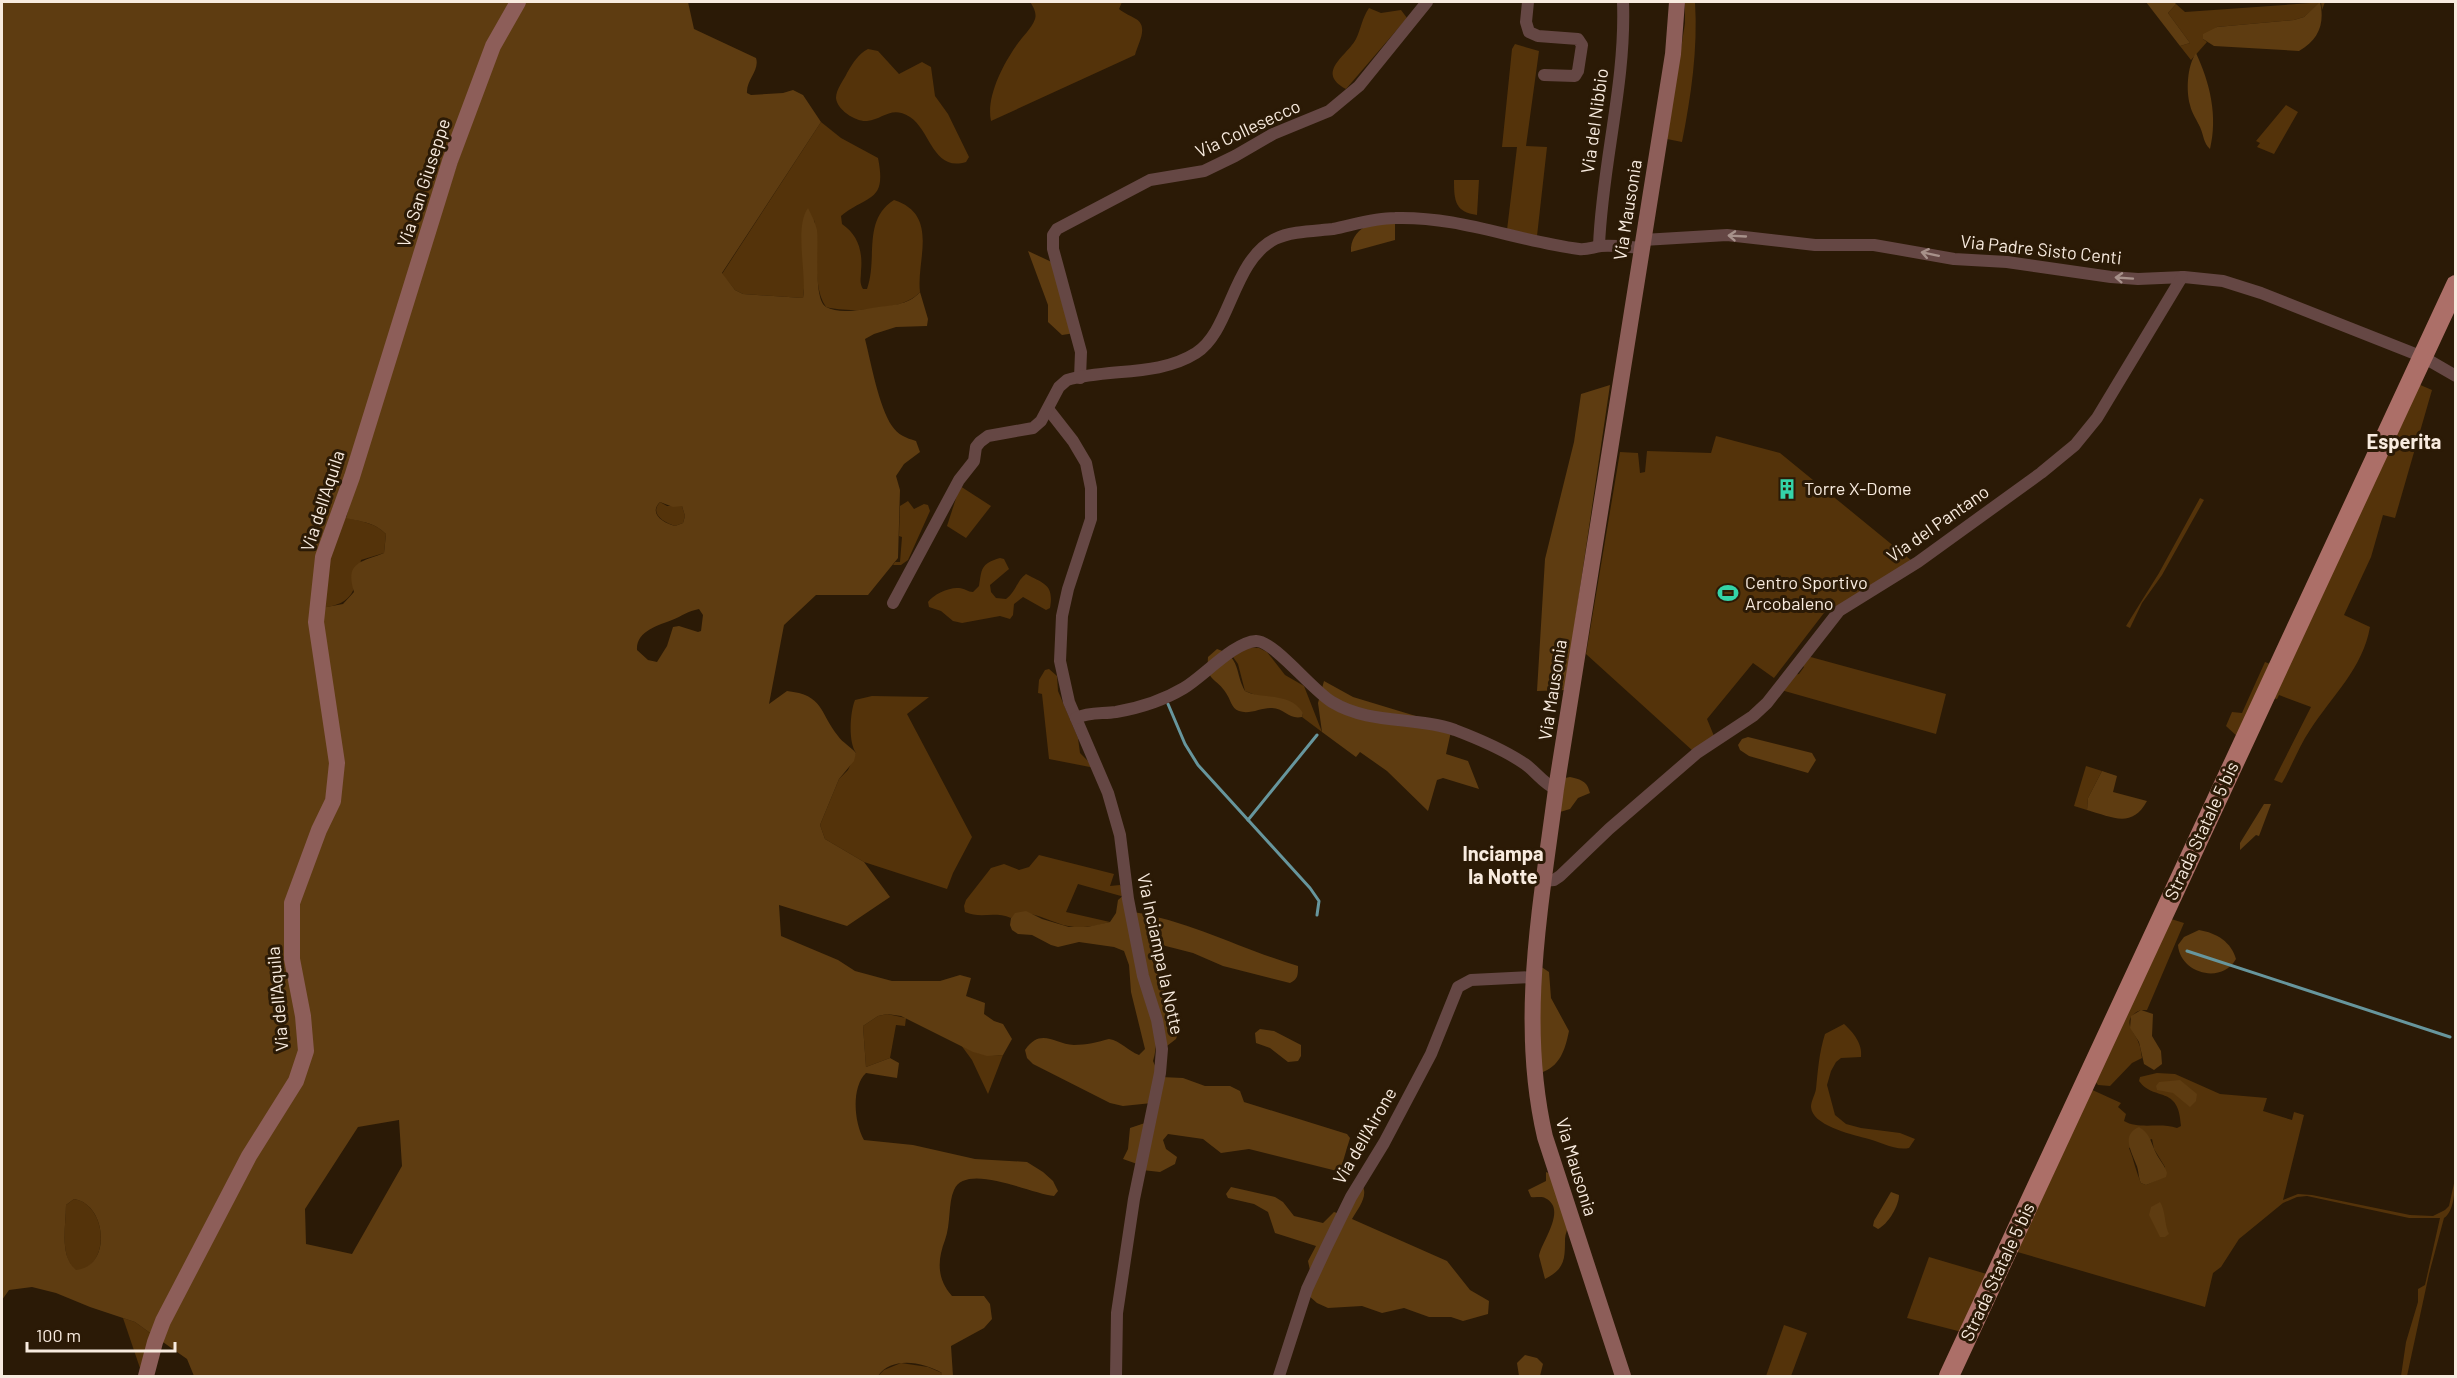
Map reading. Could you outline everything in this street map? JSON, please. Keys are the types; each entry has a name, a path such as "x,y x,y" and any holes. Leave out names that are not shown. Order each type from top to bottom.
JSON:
{"main road":[{"name":"Via San Giuseppe","path":"381,383 450,161 493,46 518,2"},
{"name":"Via Mausonia","path":"1623,1377 1545,1137 1538,1108 1531,1029 1533,977 1543,881 1675,37 1677,2"},
{"name":"Strada Statale 5 bis","path":"1949,1377 2456,285"},
{"name":"Via dell'Aquila","path":"146,1377 154,1342 163,1321 249,1156 296,1081 306,1051 303,1016 292,959 292,903 319,830 333,801 337,763 316,622 323,557 352,477 381,383"}],"street":[{"name":"Via Collesecco","path":"1080,378 1081,352 1053,249 1053,235 1057,229 1140,184 1161,177 1204,171 1273,134 1329,111 1359,86 1427,2"},
{"path":"1527,2 1526,22 1529,32 1538,36 1575,38 1580,40 1582,45 1578,71 1575,76 1544,75"},
{"name":"Via del Nibbio","path":"1599,246 1600,213 1624,38 1623,2"},
{"name":"Via Padre Sisto Centi","path":"1080,378 1137,372 1183,360 1196,353 1212,337 1243,274 1272,240 1281,236 1383,219 1404,218 1470,224 1514,236 1580,249 1742,236 1815,245 1886,246 1954,259 2000,261 2111,277 2138,279 2182,277 2218,280 2237,284 2423,357 2456,376"},
{"name":"Via del Pantano","path":"1543,881 1560,876 1696,753 1753,716 1767,704 1839,611 1918,562 2041,473 2075,445 2097,418 2182,277"},
{"path":"893,603 959,480 974,461 976,447 980,442 988,436 1033,428 1041,421 1061,385 1067,380 1080,378"},
{"name":"Via Inciampa la Notte","path":"1048,409 1073,441 1086,463 1091,488 1091,519 1068,589 1062,616 1060,661 1069,702 1108,793 1120,835 1128,899 1143,976 1157,1020 1162,1049 1160,1073 1134,1200 1122,1274 1117,1313 1116,1377"},
{"path":"1076,718 1091,713 1134,708 1165,697 1185,687 1241,646 1252,641 1262,641 1276,651 1321,694 1340,706 1373,717 1456,730 1514,758 1557,789"},
{"name":"Via dell'Airone","path":"1279,1377 1307,1289 1351,1197 1384,1143 1431,1054 1458,987 1471,980 1533,977"}],"shaded area":[{"path":"2,2 513,2 319,556 333,763 330,800 288,902 302,1050 293,1080 153,1335 135,1322 56,1293 32,1287 9,1290 2,1300","holes":["74,1199 85,1203 99,1223 100,1248 96,1258 88,1266 76,1270 67,1257 65,1249 66,1205"]},
{"path":"522,2 688,2 694,29 756,58 756,67 747,93 751,95 783,93 793,90 803,95 821,122 722,273 735,290 743,294 803,298 801,238 804,216 808,208 817,230 819,294 826,307 849,311 892,305 910,300 920,292 928,319 927,326 896,327 865,339 887,418 897,432 916,441 920,452 904,464 896,476 900,490 898,558 868,595 816,595 784,625 769,704 787,691 808,696 819,706 840,738 856,753 854,761 839,779 820,825 825,839 864,862 890,897 847,926 779,905 781,936 838,960 855,971 892,981 940,981 960,975 971,978 966,996 985,1003 984,1014 1003,1024 1012,1039 1003,1055 987,1056 973,1052 901,1016 887,1014 878,1016 863,1026 866,1067 890,1058 899,1063 897,1078 866,1073 861,1079 856,1096 856,1115 864,1140 913,1145 975,1159 1027,1162 1053,1181 1058,1191 1054,1196 985,1179 961,1182 954,1190 940,1262 943,1283 952,1296 984,1296 990,1304 992,1319 984,1328 951,1346 953,1376 942,1376 942,1373 926,1366 899,1363 884,1370 878,1376 194,1376 187,1359 160,1340 252,1157 300,1083 296,903 337,802 321,608 343,604 354,592 352,574 357,564 384,553 386,534 372,525 346,518 384,384 496,47","holes":["660,502 673,507 682,506 685,516 683,523 675,526 659,517 656,510","699,609 703,615 701,631 679,626 673,627 667,646 657,662 648,660 637,650 644,633","399,1120 402,1166 352,1254 306,1244 305,1209 358,1127"]},
{"path":"1030,2 1122,2 1119,9 1136,19 1142,26 1140,40 1135,55 991,121 993,92 1001,72 1035,19 1035,12"},
{"path":"1685,2 1695,2 1696,37 1691,90 1682,142 1667,139 1685,23"},
{"path":"2146,2 2174,2 2176,4 2168,13 2190,43 2180,46"},
{"path":"2320,2 2322,17 2319,30 2311,42 2299,51 2214,46 2203,39 2203,34 2217,27 2294,20 2304,17"},
{"path":"2321,2 2304,17 2294,20 2217,27 2203,39 2207,42 2191,60 2180,46 2190,43 2168,13 2176,4 2185,12"},
{"path":"1369,8 1381,13 1401,10 1407,18 1346,89 1337,83 1333,70 1356,39"},
{"path":"1515,44 1539,51 1526,146 1547,147 1537,236 1507,230 1517,147 1502,147 1512,49"},
{"path":"868,49 878,51 899,74 922,62 931,67 935,96 948,114 969,157 966,162 955,164 939,156 923,131 910,117 893,112 873,120 863,121 848,114 840,107 836,98 839,88 856,59"},
{"path":"2196,53 2209,88 2213,112 2210,149 2192,111 2189,99 2189,71"},
{"path":"2286,105 2298,112 2274,154 2257,147 2260,143 2256,141"},
{"path":"821,122 841,138 878,158 880,183 877,190 873,196 841,216 842,224 856,238 858,244 863,289 867,289 870,277 874,229 884,208 894,200 908,207 917,216 923,240 920,292 902,303 861,310 826,307 821,298 817,277 814,220 802,244 805,278 803,298 743,294 735,290 722,274"},
{"path":"1454,180 1479,180 1477,215 1464,211 1457,204"},
{"path":"1395,214 1395,240 1351,252 1352,244 1359,231"},
{"path":"1028,251 1056,264 1075,333 1062,335 1048,322 1048,305"},
{"path":"2418,384 2432,390 2395,518 2383,515 2371,557 2344,615 2370,627 2366,642 2354,669 2306,736 2282,783 2274,780 2311,707 2279,695 2277,699 2272,698"},
{"path":"1610,385 1565,690 1537,691 1545,559 1574,442 1581,394"},
{"name":"Centro Sportivo Arcobaleno","path":"1716,436 1780,453 1912,561 1840,606 1827,609 1774,678 1753,663 1707,719 1714,736 1693,751 1586,654 1620,452 1638,453 1640,473 1645,472 1647,451 1711,453"},
{"path":"960,486 991,506 966,538 947,526"},
{"path":"2200,498 2204,500 2162,575 2142,603 2130,628 2126,626 2159,573"},
{"path":"908,501 914,509 924,504 928,505 930,511 908,560 901,565 893,565 895,562 900,562 902,537 899,536 900,506"},
{"path":"660,502 667,506 682,506 685,516 683,523 675,526 659,517 656,510"},
{"path":"342,516 371,524 386,534 384,553 361,560 355,587 347,599 341,603 321,608 326,558"},
{"path":"1000,558 1004,559 1009,569 990,585 991,592 996,598 1006,599 1026,574 1047,586 1051,594 1050,608 1046,610 1023,597 1014,604 1013,615 1010,619 1000,616 962,623 953,621 941,611 929,607 928,602 931,599 946,590 959,588 973,592 979,586 985,565"},
{"path":"1244,647 1259,648 1267,652 1285,675 1304,686 1322,732 1302,717 1303,713 1245,691 1238,664 1233,657"},
{"path":"1217,649 1225,652 1234,661 1245,691 1291,702 1303,713 1302,717 1294,717 1272,708 1247,712 1236,710 1226,693 1210,676 1208,657"},
{"path":"1807,656 1946,694 1936,734 1781,690 1792,675 1799,674 1804,667 1801,664"},
{"path":"2265,662 2273,665 2239,738 2226,726 2232,712 2242,713"},
{"path":"1049,669 1057,676 1058,691 1078,738 1080,753 1095,768 1049,759 1042,694 1038,693 1039,680 1045,670"},
{"path":"1324,681 1353,697 1452,727 1446,754 1468,761 1479,789 1443,778 1437,780 1428,811 1387,771 1360,752 1356,757 1322,732 1318,703"},
{"path":"872,696 929,697 907,714 972,837 947,889 864,862 825,839 820,825 839,779 848,770 856,753 853,748 851,727 855,700"},
{"path":"1748,737 1812,753 1816,760 1808,773 1749,756 1740,750 1738,745 1742,739"},
{"path":"2086,766 2102,771 2088,798 2087,810 2074,806"},
{"path":"2102,771 2117,776 2113,792 2147,801 2141,810 2135,815 2121,819 2087,810 2088,798"},
{"path":"1570,777 1583,782 1590,793 1578,798 1570,809 1560,812 1565,778"},
{"path":"2264,804 2271,804 2259,836 2256,835 2240,850 2240,843"},
{"path":"1039,855 1114,874 1110,886 1120,885 1125,894 1121,896 1078,884 1066,912 1110,922 1089,927 1073,927 1022,913 1011,918 965,912 966,900 991,868 1004,864 1019,870 1029,867"},
{"path":"1125,894 1153,1001 1156,1044 1153,1061 1158,1073 1152,1103 1123,1106 1110,1103 1033,1064 1027,1058 1025,1050 1031,1043 1042,1038 1074,1045 1109,1039 1139,1055 1145,1049 1131,992 1129,965 1124,951 1114,947 1079,942 1058,947 1032,935 1018,934 1012,930 1010,925 1015,913 1026,911 1042,919 1069,927 1087,927 1110,922 1116,913 1118,900"},
{"path":"1133,912 1175,922 1298,966 1297,976 1290,983 1223,966 1193,953 1154,943 1151,946 1151,957 1179,1031 1176,1039 1163,1049"},
{"path":"2168,918 2184,923 2147,1010 2137,1012 2129,1022 2138,1040 2142,1058 2132,1063 2110,1086 2098,1085 2094,1080"},
{"path":"2199,930 2212,933 2227,943 2236,959 2229,967 2221,972 2212,973 2193,969 2186,963 2180,955 2178,945 2184,937"},
{"path":"1540,966 1549,972 1551,998 1569,1031 1566,1045 1557,1062 1540,1073"},
{"path":"2141,1010 2153,1014 2152,1036 2161,1051 2162,1064 2154,1070 2144,1064 2139,1042 2130,1028 2131,1016"},
{"path":"887,1014 906,1018 905,1026 896,1025 890,1058 866,1067 863,1026 878,1016"},
{"path":"1844,1024 1859,1043 1861,1057 1841,1058 1831,1071 1827,1085 1835,1115 1846,1124 1900,1133 1915,1139 1909,1148 1893,1147 1842,1131 1825,1124 1813,1113 1811,1105 1816,1089 1825,1034"},
{"path":"1260,1029 1274,1031 1301,1045 1301,1056 1298,1061 1288,1062 1270,1048 1256,1043 1255,1033"},
{"path":"961,1045 981,1054 1003,1055 988,1094 972,1060"},
{"path":"2157,1073 2175,1074 2220,1094 2267,1098 2263,1111 2292,1120 2294,1112 2304,1115 2283,1200 2298,1194 2312,1195 2410,1215 2433,1216 2449,1206 2455,1179 2453,1200 2450,1211 2444,1218 2429,1274 2407,1376 2401,1376 2406,1342 2418,1302 2418,1289 2425,1285 2440,1218 2409,1218 2307,1196 2297,1197 2283,1203 2239,1239 2221,1267 2213,1273 2205,1307 2014,1251 2088,1088 2121,1103 2118,1107 2126,1114 2124,1121 2130,1124 2177,1128 2181,1126 2176,1104 2171,1099 2145,1087 2139,1081 2140,1077","holes":["2152,1139 2154,1149 2165,1167 2157,1180 2146,1185 2141,1183 2129,1148"]},
{"path":"1161,1077 1183,1078 1205,1086 1230,1086 1240,1091 1244,1102 1347,1134 1350,1138 1341,1168 1337,1171 1249,1149 1221,1153 1203,1139 1168,1134 1163,1140 1166,1149 1177,1157 1175,1164 1160,1172 1142,1170"},
{"path":"2180,1080 2197,1094 2196,1101 2190,1107 2173,1093 2157,1090 2156,1086 2159,1082"},
{"path":"1148,1122 1140,1165 1123,1159 1128,1149 1130,1128"},
{"path":"2139,1127 2148,1136 2167,1173 2166,1177 2146,1185 2140,1181 2129,1143 2130,1134"},
{"path":"1546,1172 1551,1174 1568,1225 1562,1263 1557,1271 1545,1279 1539,1256 1554,1217 1554,1210 1545,1198 1531,1197 1528,1190 1546,1181"},
{"path":"1361,1183 1364,1197 1352,1219 1447,1261 1470,1290 1489,1301 1488,1314 1463,1321 1451,1317 1429,1317 1404,1308 1382,1313 1362,1306 1328,1308 1317,1303 1308,1295"},
{"path":"1231,1187 1275,1197 1283,1202 1294,1216 1323,1223 1334,1212 1340,1214 1311,1275 1308,1261 1316,1246 1275,1233 1268,1212 1254,1204 1228,1198 1226,1194"},
{"path":"1891,1192 1899,1195 1897,1204 1889,1219 1878,1229 1873,1226 1874,1221"},
{"path":"74,1199 85,1203 93,1212 99,1223 101,1235 96,1259 88,1267 76,1271 65,1249 66,1205"},
{"path":"2160,1202 2169,1234 2165,1237 2160,1237 2149,1215 2151,1207"},
{"path":"1929,1257 1990,1275 1962,1332 1907,1318"},
{"path":"123,1318 135,1322 153,1335 142,1374"},
{"path":"1784,1325 1807,1333 1791,1376 1766,1376"},
{"path":"1525,1355 1537,1358 1543,1364 1540,1376 1519,1376 1517,1363"},
{"path":"901,1363 928,1367 942,1373 942,1376 878,1376 884,1370"}],"waterway":[{"path":"1168,704 1185,744 1198,765 1310,888 1319,901 1317,915"},
{"path":"1248,820 1317,735"},
{"path":"2187,951 2450,1037"}],"place":[{"name":"Torre X-Dome","path":"1787,489"},
{"name":"Centro Sportivo Arcobaleno","path":"1728,593"}],"district":[{"name":"Esperita","path":"2404,442"},
{"name":"Inciampa la Notte","path":"1503,866"}]}
